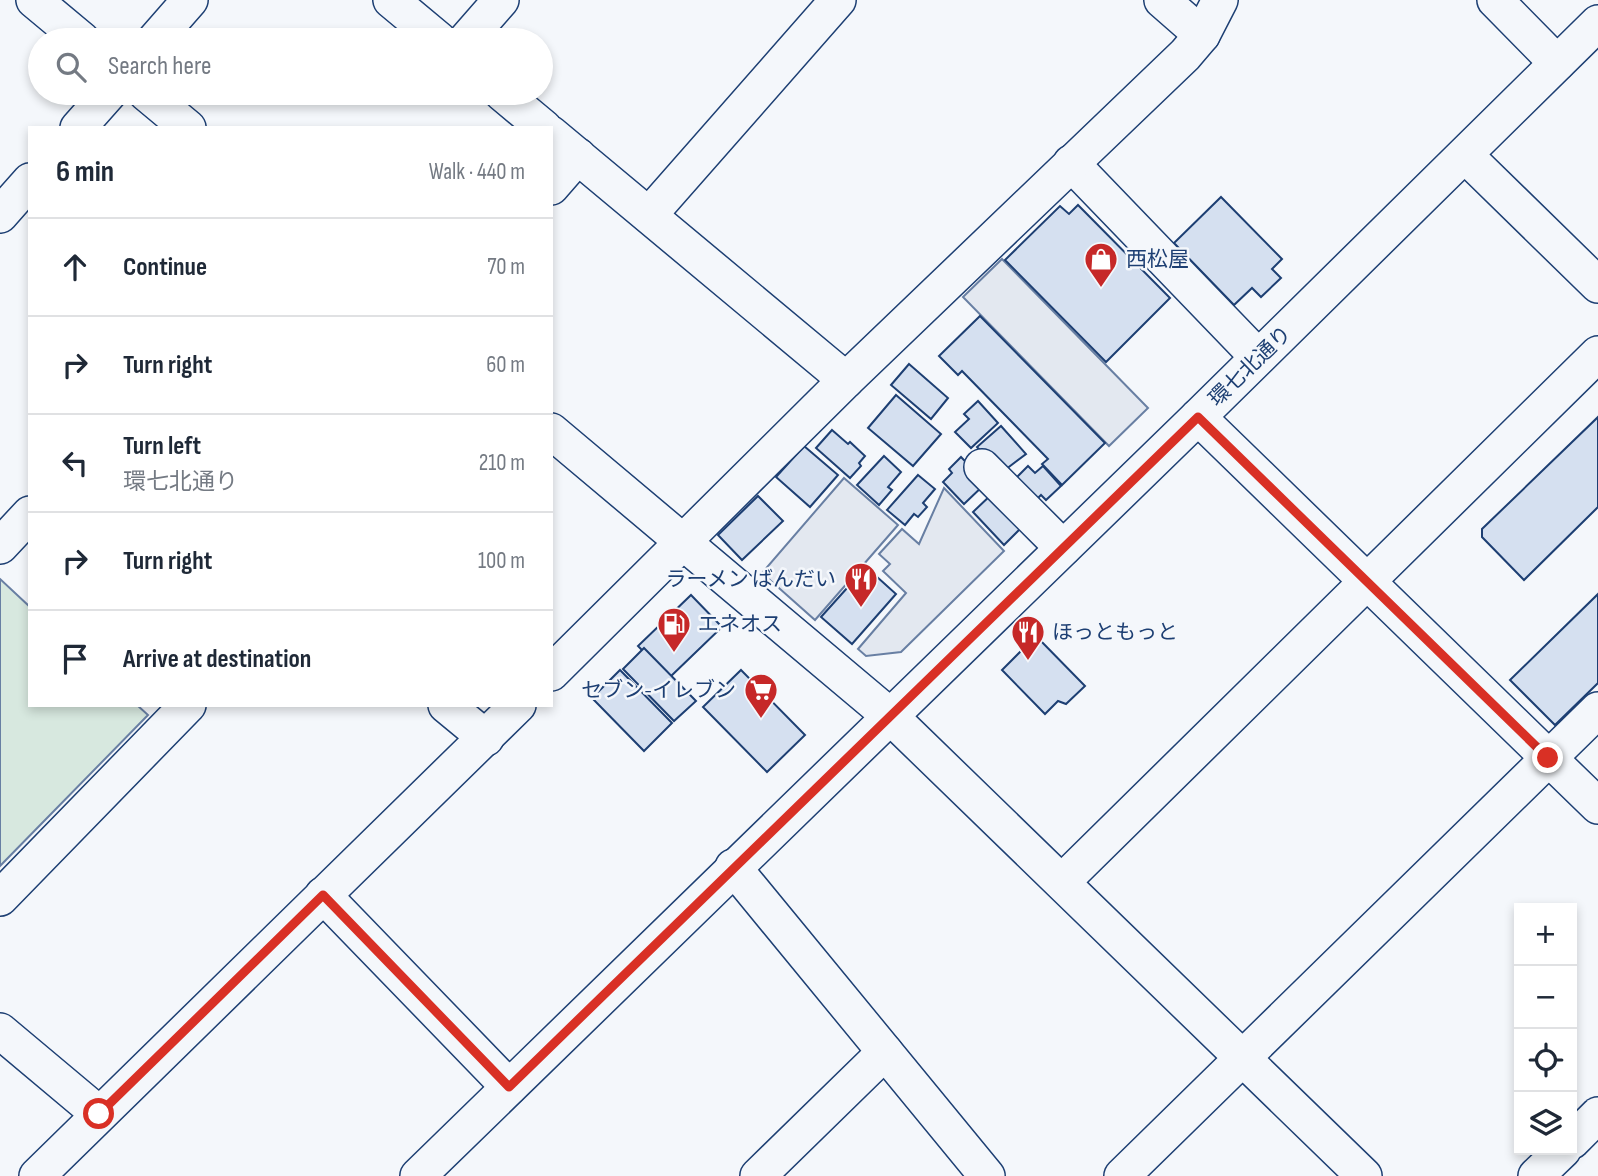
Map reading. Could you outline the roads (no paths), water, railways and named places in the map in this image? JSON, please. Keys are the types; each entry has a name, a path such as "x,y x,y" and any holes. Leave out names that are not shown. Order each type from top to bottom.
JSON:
{"street":[{"path":"34,0 68,28"},
{"path":"166,28 190,0"},
{"path":"391,0 425,28"},
{"path":"476,28 501,0"},
{"path":"649,215 838,0"},
{"path":"1162,0 1202,35"},
{"path":"553,671 846,380 1185,55 1202,35 1220,0"},
{"path":"1494,0 1557,63"},
{"name":"環七北通り","path":"418,1176 1198,417 1598,23"},
{"path":"80,126 98,105"},
{"path":"160,105 186,126"},
{"path":"516,105 542,126"},
{"path":"553,136 846,380"},
{"path":"1465,155 1598,285"},
{"path":"553,185 578,156"},
{"path":"1072,163 1258,357"},
{"path":"0,215 28,183"},
{"path":"1062,882 1598,354"},
{"path":"1198,417 1598,806"},
{"path":"553,433 890,716 1364,1176"},
{"path":"982,467 1063,548"},
{"path":"0,546 28,516"},
{"path":"0,898 186,707"},
{"path":"448,707 486,737"},
{"path":"37,1176 516,707"},
{"path":"1122,1176 1598,710"},
{"path":"733,867 988,1176"},
{"path":"323,895 509,1087"},
{"path":"0,1031 99,1114"},
{"path":"758,1176 885,1052"},
{"path":"1577,1136 1598,1115"},
{"path":"1536,1176 1558,1155"}],"place":[{"name":"西松屋","path":"1101,289"},
{"name":"ラーメン ばんだい","path":"861,609"},
{"name":"エネオス","path":"674,654"},
{"name":"ほっともっと","path":"1028,662"},
{"name":"セブン-イレブン","path":"761,720"}]}
